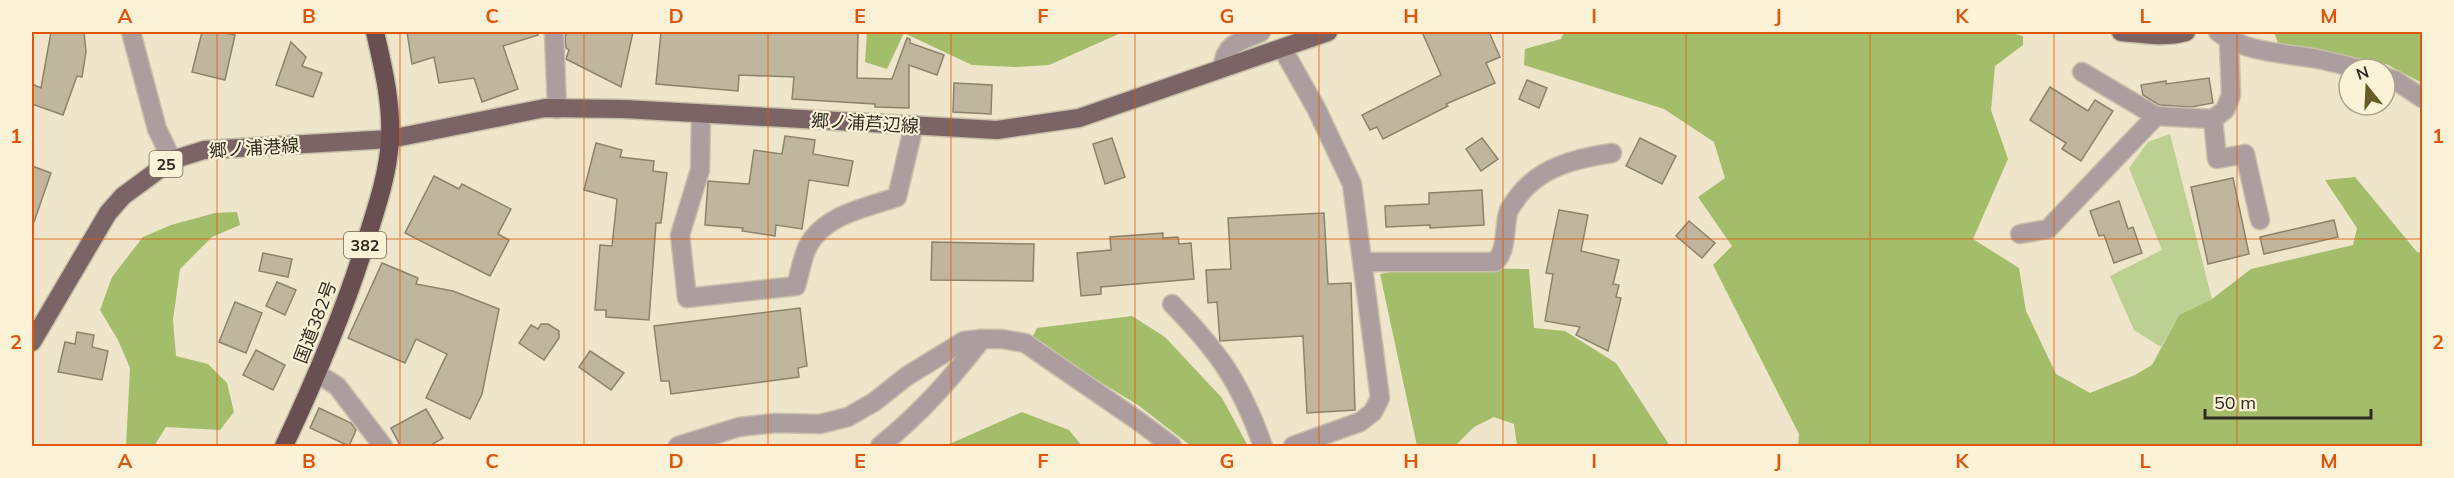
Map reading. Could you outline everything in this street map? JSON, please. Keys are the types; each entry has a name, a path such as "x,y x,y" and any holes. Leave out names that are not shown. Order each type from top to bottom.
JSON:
{"highway":[{"name":"国道382号","path":"284,447 318,374 353,283 382,189 390,139 388,89 375,32"}],"main road":[{"name":"郷ノ浦芦辺線","path":"390,139 545,108 624,109 997,130 1069,120 1328,32"},
{"path":"2121,32 2151,35 2186,32"},
{"name":"郷ノ浦港線","path":"32,342 108,213 136,185 172,160 204,150 390,139"}],"street":[{"path":"131,32 157,129 172,160"},
{"path":"554,32 557,109"},
{"path":"1223,67 1228,47 1260,32"},
{"path":"2082,72 2156,116 2213,119 2225,110 2231,95 2224,36 2258,49 2337,63"},
{"path":"1282,48 1316,108 1352,184 1380,398 1373,412 1360,423 1293,447"},
{"path":"2397,81 2422,98"},
{"path":"701,114 700,170 680,235 687,298 796,286 807,248 817,232 837,217 897,197 914,125"},
{"path":"2020,234 2048,229 2156,116"},
{"path":"2213,119 2217,159 2245,154 2260,220"},
{"path":"1363,261 1495,262 1501,256 1508,211 1523,190 1539,177 1557,167 1586,157 1612,153"},
{"path":"1172,304 1206,339 1229,370 1249,408 1263,447"},
{"path":"678,447 738,427 776,423 820,424 848,417 874,402 907,376 964,341 982,339 1002,339 1025,343 1137,420 1172,447"},
{"path":"880,447 912,421 943,388 982,339"},
{"path":"318,374 337,386 383,447"}],"green space":[{"path":"867,32 1123,32 1049,65 1015,67 972,65 904,33 887,69 865,62"},
{"path":"1564,32 2007,32 2023,36 2023,45 1995,66 1991,110 2008,159 1973,239 2019,268 2026,311 2056,374 2090,393 2135,375 2152,365 2179,315 2212,299 2251,269 2353,245 2357,228 2325,180 2355,177 2417,252 2422,253 2422,446 1798,446 1799,434 1713,265 1732,246 1698,197 1725,178 1714,142 1664,109 1524,65 1525,49 1561,39"},
{"path":"2274,32 2422,32 2422,83 2397,70 2397,57 2338,57 2278,43"},
{"path":"2170,134 2212,299 2179,315 2161,347 2134,330 2110,276 2162,250 2129,168 2148,142"},
{"path":"237,212 240,225 212,237 180,269 173,320 176,356 208,364 227,383 234,412 220,430 166,427 154,446 126,446 130,368 118,340 100,310 112,277 143,237 171,225 215,213"},
{"path":"1420,267 1529,269 1534,328 1565,331 1616,363 1670,446 1517,446 1514,424 1494,417 1474,427 1455,446 1417,446 1380,274"},
{"path":"1132,316 1165,337 1222,398 1248,446 1191,446 1138,405 1031,340 1037,328"},
{"path":"1022,412 1069,430 1082,446 945,446"}],"building":[{"path":"51,32 84,32 86,52 82,77 77,76 63,115 32,104 32,84 41,88"},
{"path":"202,32 235,35 225,80 192,72"},
{"path":"407,32 537,32 538,35 503,46 518,89 482,102 474,78 439,83 434,57 412,64"},
{"path":"568,32 633,32 621,87 566,59 569,50 566,48 565,36"},
{"path":"661,32 858,32 857,78 892,79 907,38 910,39 910,43 944,55 937,75 909,65 909,108 875,107 875,104 792,99 794,77 739,75 738,91 656,84"},
{"path":"1422,32 1489,32 1500,57 1486,63 1495,83 1446,104 1448,106 1383,139 1377,127 1370,130 1362,115 1441,75"},
{"path":"291,42 306,57 302,66 322,73 313,97 276,85"},
{"path":"2209,78 2213,103 2191,107 2159,105 2143,95 2141,85 2166,81 2166,84"},
{"path":"1527,80 1547,88 1539,108 1519,99"},
{"path":"954,83 992,85 991,114 953,112"},
{"path":"2050,87 2088,111 2095,100 2113,111 2081,161 2062,149 2066,143 2030,120"},
{"path":"785,136 815,140 813,154 853,161 848,186 809,180 802,229 776,225 775,236 742,231 743,228 705,225 708,181 749,184 754,150 782,154"},
{"path":"1112,138 1125,177 1105,184 1093,144"},
{"path":"1482,138 1498,159 1481,171 1466,149"},
{"path":"1640,138 1676,156 1662,184 1626,166"},
{"path":"596,143 622,150 620,157 654,161 653,171 667,173 661,223 656,223 649,320 606,317 606,310 595,310 600,245 612,246 617,199 584,190"},
{"path":"32,166 51,173 34,222 32,222"},
{"path":"434,176 459,189 462,184 511,209 498,234 509,240 490,276 405,233"},
{"path":"2233,178 2249,254 2208,264 2191,187"},
{"path":"1482,190 1484,225 1430,228 1430,225 1386,227 1385,206 1429,204 1429,193"},
{"path":"2119,201 2128,229 2133,227 2142,253 2114,263 2104,235 2099,236 2090,211"},
{"path":"1559,210 1588,215 1581,251 1619,260 1613,284 1619,285 1616,297 1621,298 1608,351 1576,335 1580,327 1545,321 1553,274 1546,273"},
{"path":"1324,213 1328,284 1351,283 1355,410 1307,413 1303,336 1220,341 1217,302 1208,303 1206,270 1231,269 1228,218"},
{"path":"2334,220 2338,237 2264,254 2260,237"},
{"path":"1689,221 1715,243 1702,258 1676,236"},
{"path":"1163,233 1163,238 1178,237 1179,244 1191,243 1194,279 1101,287 1101,294 1081,296 1077,253 1111,250 1110,237"},
{"path":"932,242 1034,244 1033,281 931,280"},
{"path":"263,253 292,259 288,277 259,271"},
{"path":"382,263 418,278 416,284 453,291 499,309 482,394 470,419 426,398 447,354 416,339 405,363 348,338"},
{"path":"277,282 296,290 285,315 266,306"},
{"path":"235,302 262,313 246,353 219,342"},
{"path":"800,308 807,366 798,368 799,377 671,394 669,381 661,381 654,326"},
{"path":"541,324 548,324 559,331 559,338 544,360 519,343 531,325 538,329"},
{"path":"77,332 94,335 92,347 108,351 102,380 58,372 65,342 75,344"},
{"path":"256,350 285,365 273,390 243,375"},
{"path":"590,351 624,373 611,390 579,367"},
{"path":"319,408 351,423 356,430 349,446 310,428"},
{"path":"426,409 443,438 428,447 401,447 391,428"}]}
